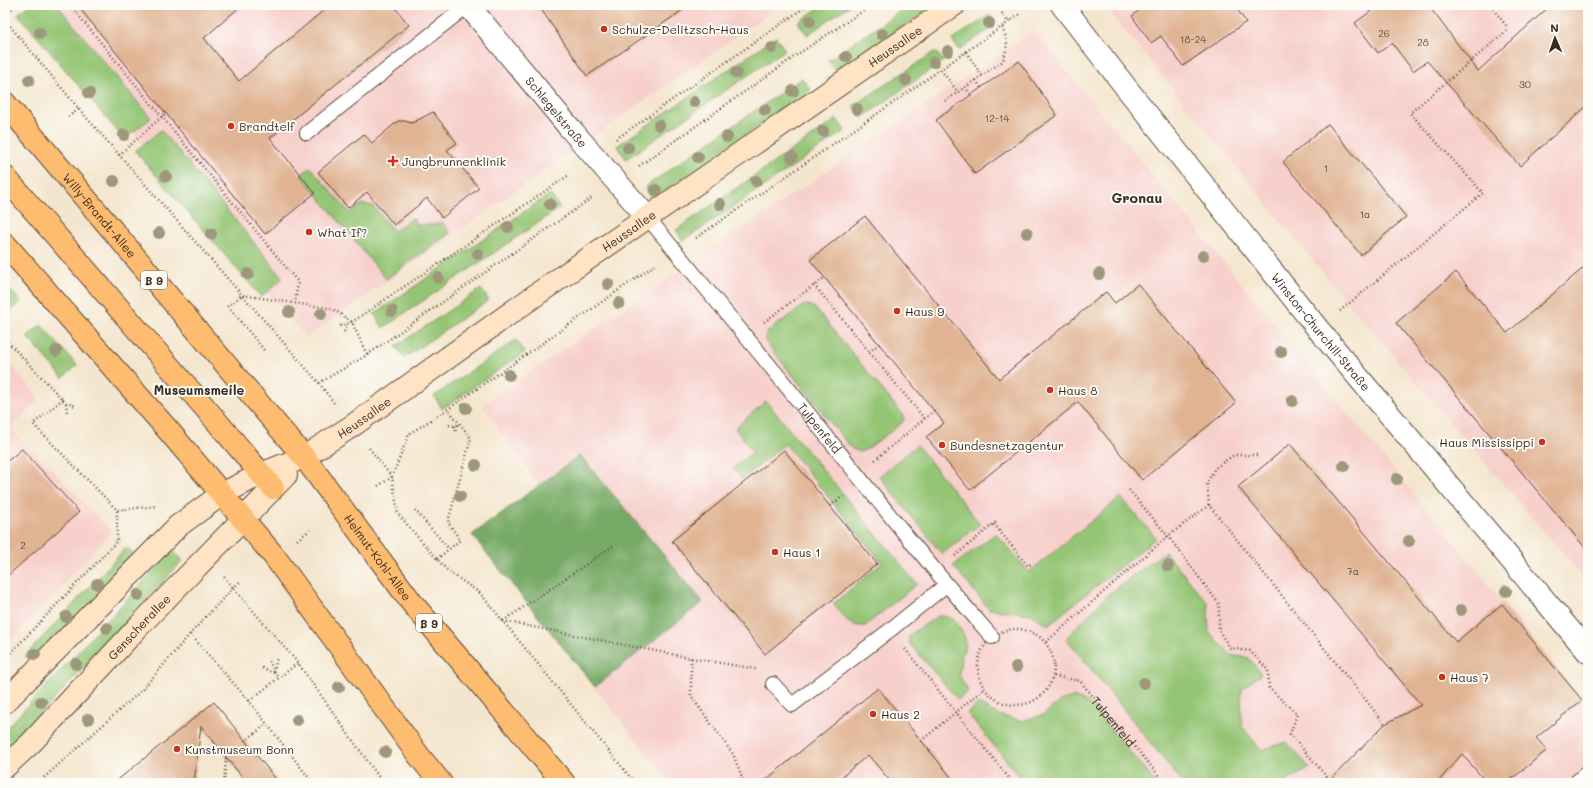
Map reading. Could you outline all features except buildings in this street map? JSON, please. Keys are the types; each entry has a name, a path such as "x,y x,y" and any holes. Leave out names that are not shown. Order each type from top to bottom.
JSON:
{"main road":[{"name":"Willy-Brandt-Allee","path":"5,103 304,457"},
{"path":"5,177 267,481"},
{"path":"5,244 274,556 419,756 441,783"},
{"name":"Helmut-Kohl-Allee","path":"304,457 412,603 564,783"}],"street":[{"name":"Schlegelstraße","path":"468,5 582,143 648,218"},
{"name":"Heussallee","path":"267,481 363,418 527,301 954,5"},
{"name":"Winston-Churchill-Straße","path":"1062,5 1318,328 1588,652"},
{"path":"5,702 178,526 222,494 267,481"},
{"name":"Genscherallee","path":"5,767 30,743 243,519 267,481"}],"lane":[{"path":"308,133 468,5"},
{"name":"Tulpenfeld","path":"648,218 856,476 946,585 992,637"},
{"path":"772,684 792,705 946,585"},
{"path":"1575,783 1588,772"}],"path":[{"path":"5,15 16,5"},
{"path":"70,5 298,282 295,302"},
{"path":"610,143 808,5"},
{"path":"1318,328 1345,308 1483,194 1410,113 1509,29 1490,5"},
{"path":"1002,13 1008,22"},
{"path":"5,20 79,109 329,396"},
{"path":"945,100 1003,61 1007,48 1007,40 1002,27"},
{"path":"966,52 982,76"},
{"path":"940,70 958,92"},
{"path":"976,80 981,88"},
{"path":"966,87 971,95"},
{"path":"68,117 79,109"},
{"path":"119,155 166,113"},
{"path":"340,326 352,322 569,175"},
{"path":"745,337 824,278"},
{"path":"814,286 924,418"},
{"path":"264,350 228,306 242,295 333,309 352,322 366,355"},
{"path":"344,332 348,324"},
{"path":"5,340 63,399 66,403 67,413"},
{"path":"869,352 879,344"},
{"path":"5,658 117,541 117,510 33,424 63,399"},
{"path":"66,403 76,406"},
{"path":"436,559 460,540 448,522 471,438 448,409"},
{"path":"856,476 934,410"},
{"path":"449,425 456,426 460,424"},
{"path":"456,426 456,433"},
{"path":"1257,455 1234,455 1215,468 1207,483 1209,505 1385,724"},
{"path":"378,459 392,477 398,514 448,571 480,593 635,783"},
{"path":"378,486 392,477"},
{"path":"1130,490 1168,536 1219,604 1218,632 1230,648 1250,651 1268,670 1269,688 1297,714 1290,734 1332,783"},
{"path":"1046,642 1168,536 1209,505"},
{"path":"117,510 159,506"},
{"path":"415,510 449,549"},
{"path":"936,572 995,523 1028,566 1031,564"},
{"path":"292,544 310,530"},
{"path":"502,621 613,546"},
{"path":"225,578 298,663 383,783"},
{"path":"38,783 142,690 190,634 241,581"},
{"path":"502,621 691,658 762,670"},
{"path":"1014,628 1037,634 1046,642 1052,652 1054,676 1040,697 1030,702 1017,705 999,701 984,689 979,679 977,668 979,656 984,646 992,637 1002,630 1014,628"},
{"path":"890,630 1013,783"},
{"path":"190,634 249,701 313,783"},
{"path":"274,673 278,657"},
{"path":"691,658 690,696 733,754 744,783"},
{"path":"269,661 278,678"},
{"path":"249,701 298,663"},
{"path":"262,668 274,673"},
{"name":"Tulpenfeld","path":"1054,676 1080,681 1165,783"},
{"path":"921,741 984,689"},
{"path":"245,741 267,724"},
{"path":"224,783 226,757"}],"shaded area":[{"path":"26,5 781,5 306,338"},
{"path":"1104,5 1588,5 1588,583 1342,296"},
{"name":"Bundesnetzagentur","path":"1034,31 1588,706 1588,783 671,783 472,535 539,485 482,405"},
{"path":"5,358 40,398 10,428 112,531 5,647"}],"green space":[{"path":"29,5 57,5 151,118 124,139 18,14"},
{"path":"823,5 850,5 807,35 798,22"},
{"path":"909,5 935,5 837,73 828,60"},
{"path":"990,15 996,25 959,50 952,40"},
{"path":"776,37 785,50 626,159 617,146"},
{"path":"936,51 943,61 862,118 853,106"},
{"path":"802,78 811,90 653,200 645,187"},
{"path":"837,119 845,131 683,241 676,230"},
{"path":"161,130 283,278 261,297 135,151"},
{"path":"310,167 350,213 362,204 373,206 394,231 413,218 417,225 432,225 442,222 450,233 386,279 301,175"},
{"path":"550,194 560,208 383,328 374,314"},
{"path":"5,284 21,302 7,315 5,313"},
{"path":"481,289 489,300 404,358 396,346"},
{"path":"809,305 816,309 902,414 904,419 902,423 867,449 860,452 852,449 769,346 765,339 767,332 803,306"},
{"path":"41,325 77,365 63,378 27,337"},
{"path":"516,340 525,352 442,409 434,396"},
{"path":"766,401 917,584 865,626 851,623 833,604 882,563 785,444 742,479 733,468 753,452 735,428"},
{"path":"917,445 980,524 942,554 879,476"},
{"path":"580,455 703,602 595,687 472,535"},
{"path":"1121,497 1156,538 1048,625 1031,614 989,609 953,566 996,533 1029,572"},
{"path":"126,548 135,555 35,665 25,656"},
{"path":"173,550 182,561 24,732 5,750 5,730"},
{"path":"1165,552 1208,603 1209,632 1231,655 1249,658 1261,674 1241,689 1242,726 1261,750 1286,742 1310,768 1284,783 1183,783 1066,638 1109,594"},
{"path":"938,616 953,619 964,635 966,644 961,657 959,675 968,691 958,700 910,644 908,638 912,633"},
{"path":"1073,697 1089,703 1156,783 1025,783 967,713 978,704 999,715 1021,721 1043,715 1060,701"}],"place":[{"name":"Schulze-Delitzsch-Haus","path":"604,29"},
{"name":"Brandtelf","path":"231,126"},
{"name":"Jungbrunnenklinik","path":"393,161"},
{"name":"What If?","path":"309,232"},
{"name":"Haus 9","path":"897,311"},
{"name":"Haus 8","path":"1050,390"},
{"name":"Haus Mississippi","path":"1542,442"},
{"name":"Bundesnetzagentur","path":"942,445"},
{"name":"Haus 1","path":"775,552"},
{"name":"Haus 7","path":"1442,677"},
{"name":"Haus 2","path":"873,714"},
{"name":"Kunstmuseum Bonn","path":"177,749"}],"district":[{"name":"Gronau","path":"1137,197"},
{"name":"Museumsmeile","path":"199,389"}]}
